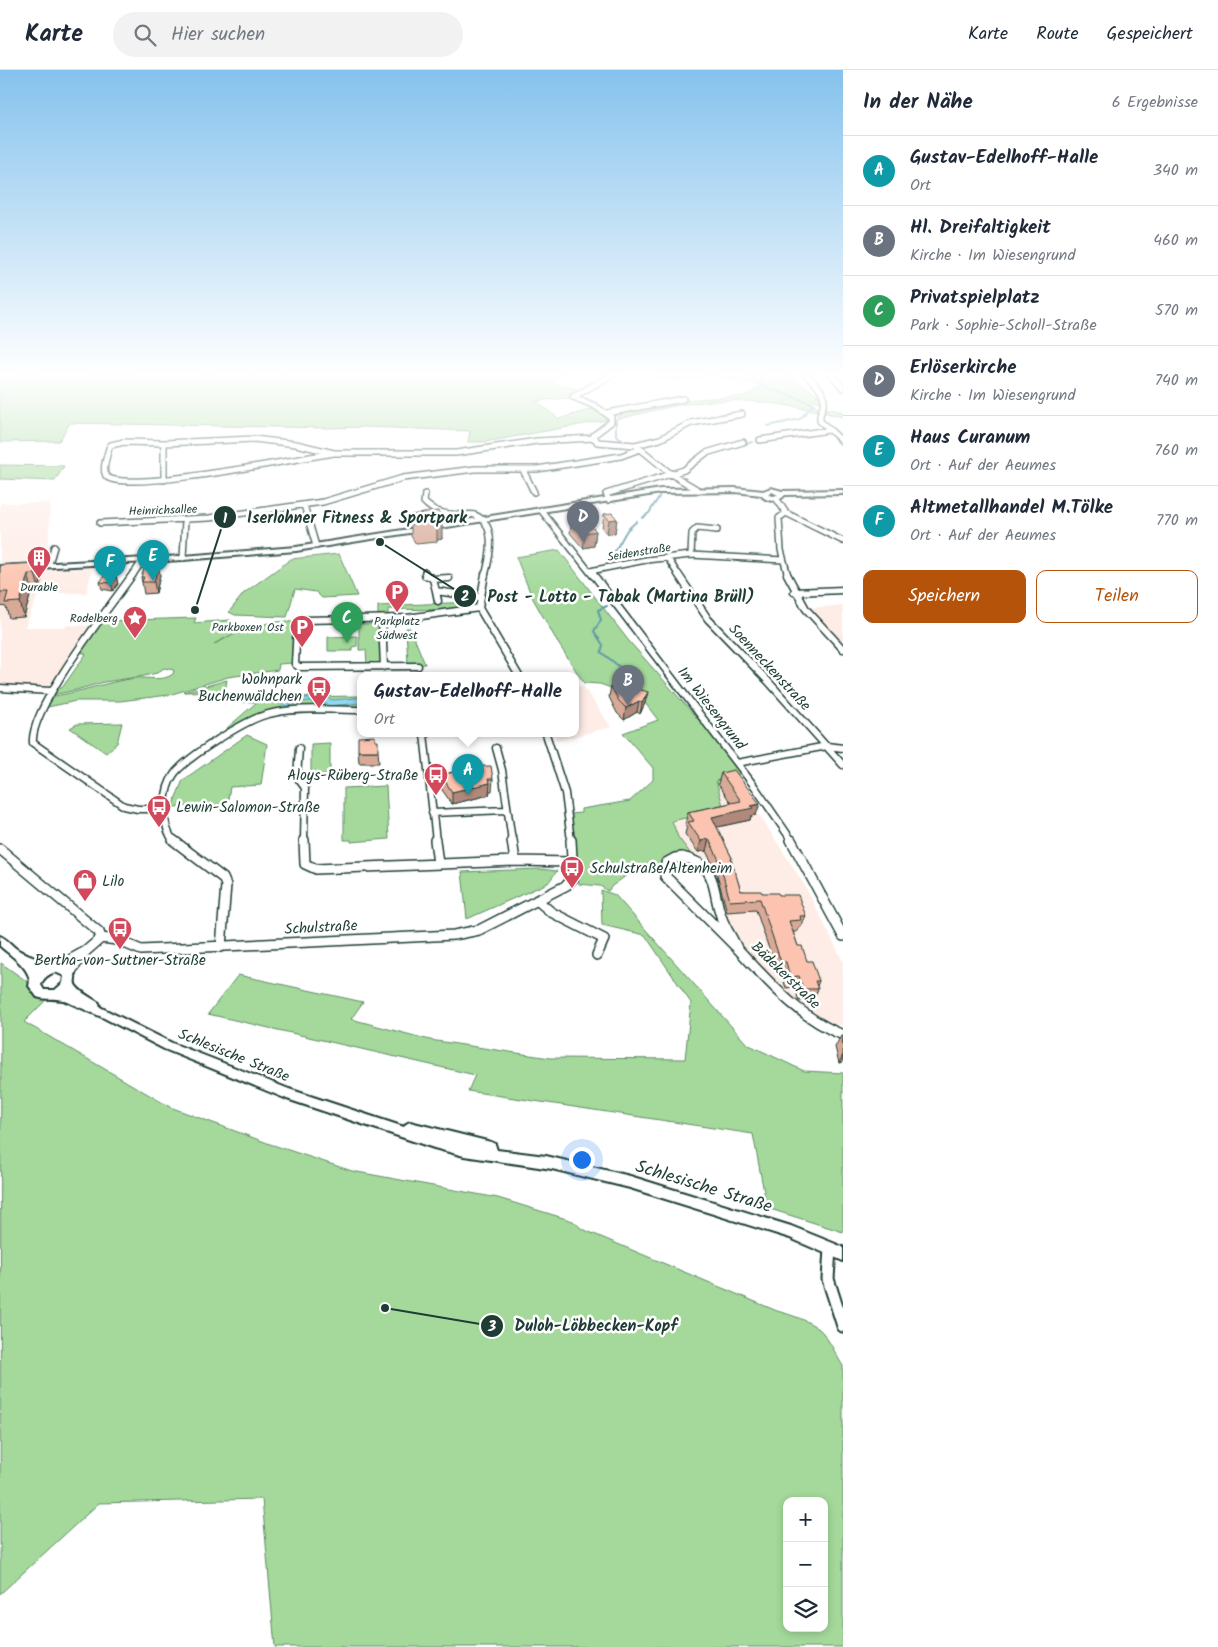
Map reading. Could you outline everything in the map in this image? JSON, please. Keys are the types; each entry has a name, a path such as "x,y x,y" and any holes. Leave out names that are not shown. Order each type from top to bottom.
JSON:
{"main road":[{"path":"0,568 183,558 316,546 660,492 698,490 764,493 767,497 843,492"},
{"path":"0,940 33,970 36,981 35,986 41,994 57,994 66,989 70,979 66,971 52,969 18,955"},
{"path":"36,981 52,969"},
{"name":"Schlesische Straße","path":"70,979 73,990 108,1015"},
{"name":"Schlesische Straße","path":"57,994 108,1015 168,1046 209,1064 287,1094 464,1150 551,1164 630,1182 739,1214 791,1232 843,1254"}],"street":[{"path":"109,447 104,467 106,476 113,480 127,482 164,480 334,453 431,453 499,447"},
{"path":"164,447 164,480"},
{"path":"307,447 334,453"},
{"path":"637,447 671,474 698,490"},
{"path":"609,500 606,494 684,470 706,453 728,447"},
{"name":"Heinrichsallee","path":"100,523 114,521 185,520 304,505 324,502 403,478 475,469 523,470 620,456 640,449"},
{"path":"523,470 534,492"},
{"path":"425,494 424,502 432,510 454,516 475,516 481,520 492,540 492,550 478,597 479,608 516,672"},
{"path":"778,496 786,512 843,541"},
{"path":"304,505 316,546"},
{"name":"Im Wiesengrund","path":"541,510 737,763 793,842 843,936"},
{"path":"786,512 779,518 783,560 794,592 820,626 843,649"},
{"path":"183,558 185,520"},
{"name":"Seidenstraße","path":"691,555 692,534 696,528 717,530"},
{"path":"49,564 54,547"},
{"name":"Seidenstraße","path":"590,571 667,557 691,555 783,560"},
{"name":"Soenneckenstraße","path":"667,557 708,619 843,765"},
{"path":"143,560 50,691 32,735 33,742 40,749 124,806 138,809 165,809"},
{"path":"425,572 425,576 433,579 448,578"},
{"path":"433,579 438,601"},
{"path":"794,592 843,590"},
{"path":"436,591 478,597"},
{"path":"418,666 299,667 295,664 297,625 300,622 382,619 479,608"},
{"path":"382,619 384,667"},
{"path":"0,688 50,691"},
{"path":"221,946 226,884 217,872 175,842 167,832 164,822 165,809 174,774 251,720 263,715 277,712 357,710"},
{"path":"424,737 438,864"},
{"name":"Schulstraße","path":"101,938 117,940 141,950 454,934 479,930 569,883 573,873 571,862 572,844 561,778 554,752 547,737"},
{"path":"737,763 827,746 843,748"},
{"path":"299,748 297,777 304,788 305,864 316,869 515,861 571,862"},
{"path":"496,748 503,776 515,861"},
{"path":"432,813 507,810"},
{"path":"0,850 99,932 101,938 86,951 52,969"},
{"name":"Bädekerstraße","path":"737,948 721,915 711,875 702,863 696,859 682,857 669,860 666,863 665,876 798,1011 826,1028 843,1035"},
{"path":"537,900 552,912 604,939 597,955"},
{"path":"70,979 86,951"},
{"path":"830,1249 826,1264 827,1276 843,1326"}],"shaded area":[{"path":"0,503 50,503 48,561 94,563 86,593 39,593 25,627 92,626 49,687 0,685"},
{"path":"843,605 843,642 811,608"},
{"path":"583,686 611,727 579,735 579,687"},
{"path":"555,737 572,737 557,741"},
{"path":"731,777 757,811 805,886 843,961 843,1026 815,1018 803,1010 742,947 726,917 713,871 701,856 690,853 678,837 672,821 724,810 716,781"}],"green space":[{"path":"0,465 64,466 55,481 0,479"},
{"path":"559,550 628,640 728,753 742,773 716,781 724,809 672,821 678,837 690,853 666,857 662,862 662,868 653,873 641,865 608,891 600,886 579,884 577,868 573,861 575,844 570,814 581,813 581,809 630,801 653,780 653,768 623,733 658,720 642,699 600,684 584,683 579,672 577,672 558,643 532,597 516,557"},
{"path":"339,554 357,596 322,598 316,592 295,589 287,617 235,615 229,612 244,593 291,559"},
{"path":"472,602 469,606 443,610 388,609 388,615 378,615 378,606"},
{"path":"196,618 194,623 230,620 243,629 214,644 244,630 243,633 267,623 292,622 294,624 292,663 279,664 278,670 228,677 169,695 120,701 76,701 43,708 48,697 125,680 136,678 160,679 173,674 174,670 164,668 157,673 104,682 52,695 56,688 62,688 86,654 81,652 103,621"},
{"path":"359,624 383,624 383,665 367,665 366,650 359,650"},
{"path":"406,628 410,628 425,664 408,665"},
{"path":"357,636 357,646 352,647 352,651 328,651 328,637"},
{"path":"227,680 225,691 184,692"},
{"path":"357,696 357,711 259,716 231,731 227,728 257,702 234,702 220,698"},
{"path":"122,723 117,743 106,753 70,728 77,724"},
{"path":"247,735 267,744 261,785 230,787 227,805 172,807 183,780"},
{"path":"330,743 330,775 311,775 311,744"},
{"path":"386,786 389,839 351,842 351,840 344,840 344,788"},
{"path":"540,869 557,871 548,883 467,919 462,872"},
{"path":"601,890 615,895 747,1044 804,1071 843,1073 843,1232 767,1208 753,1134 468,1091 475,1075 208,1014 238,975 363,1002 351,1019 430,1040 550,1058 685,1059 691,1003 645,935 602,925"},
{"path":"1,963 49,997 24,1022 170,1107 270,1144 352,1171 498,1198 573,1221 582,1229 777,1311 794,1316 819,1329 843,1366 843,1647 275,1647 262,1499 99,1503 0,1594"}],"water":[{"path":"284,698 326,698 333,700 357,698 357,703 329,706 323,702 313,703 310,701 297,702 287,706 280,704 280,701"}],"building":[{"path":"438,511 442,518 437,520 416,522 411,515"},
{"path":"612,513 617,519 609,520 604,514"},
{"path":"586,514 592,522 587,522 596,531 585,533 572,518 576,515"},
{"path":"38,563 35,574 28,574 20,602 5,603 8,592 0,592 0,565"},
{"path":"146,564 158,564 154,582 142,582 144,577 141,577"},
{"path":"105,575 116,576 111,583 100,582"},
{"path":"632,674 635,688 648,692 642,703 639,701 626,708 619,701 611,686 629,687 628,675"},
{"path":"358,737 375,737 375,741 378,741 378,751 358,751"},
{"path":"491,766 493,779 488,779 490,783 452,792 441,775 458,771 457,767"},
{"path":"734,770 760,804 751,806 753,808 712,817 732,858 741,891 798,895 806,916 800,916 801,920 789,921 798,946 802,946 807,961 812,961 819,981 815,981 818,989 803,989 799,976 790,977 786,962 781,962 760,899 730,901 719,860 709,839 701,841 688,822 694,821 688,812 741,801 721,773"}],"waterway":[{"path":"715,453 737,447"},
{"path":"642,518 649,513 659,497"},
{"path":"608,563 627,530 637,521"},
{"path":"607,606 598,610 601,620 594,631 603,645 601,652 631,676"}],"place":[{"name":"Post - Lotto - Tabak (Martina Brüll)","path":"380,542"},
{"name":"Erlöserkirche","path":"583,542"},
{"name":"Durable","path":"39,579"},
{"name":"Haus Curanum","path":"153,581"},
{"name":"Altmetallhandel M.Tölke","path":"110,587"},
{"name":"Iserlohner Fitness & Sportpark","path":"195,610"},
{"name":"Parkplatz Südwest","path":"397,613"},
{"name":"Rodelberg","path":"135,639"},
{"name":"Privatspielplatz","path":"347,643"},
{"name":"Parkboxen Ost","path":"302,648"},
{"name":"Hl. Dreifaltigkeit","path":"628,706"},
{"name":"Wohnpark Buchenwäldchen","path":"319,709"},
{"name":"Gustav-Edelhoff-Halle","path":"468,795"},
{"name":"Aloys-Rüberg-Straße","path":"436,796"},
{"name":"Lewin-Salomon-Straße","path":"159,828"},
{"name":"Schulstraße/Altenheim","path":"572,889"},
{"name":"Lilo","path":"85,902"},
{"name":"Bertha-von-Suttner-Straße","path":"120,950"},
{"name":"Duloh-Löbbecken-Kopf","path":"385,1308"}]}
